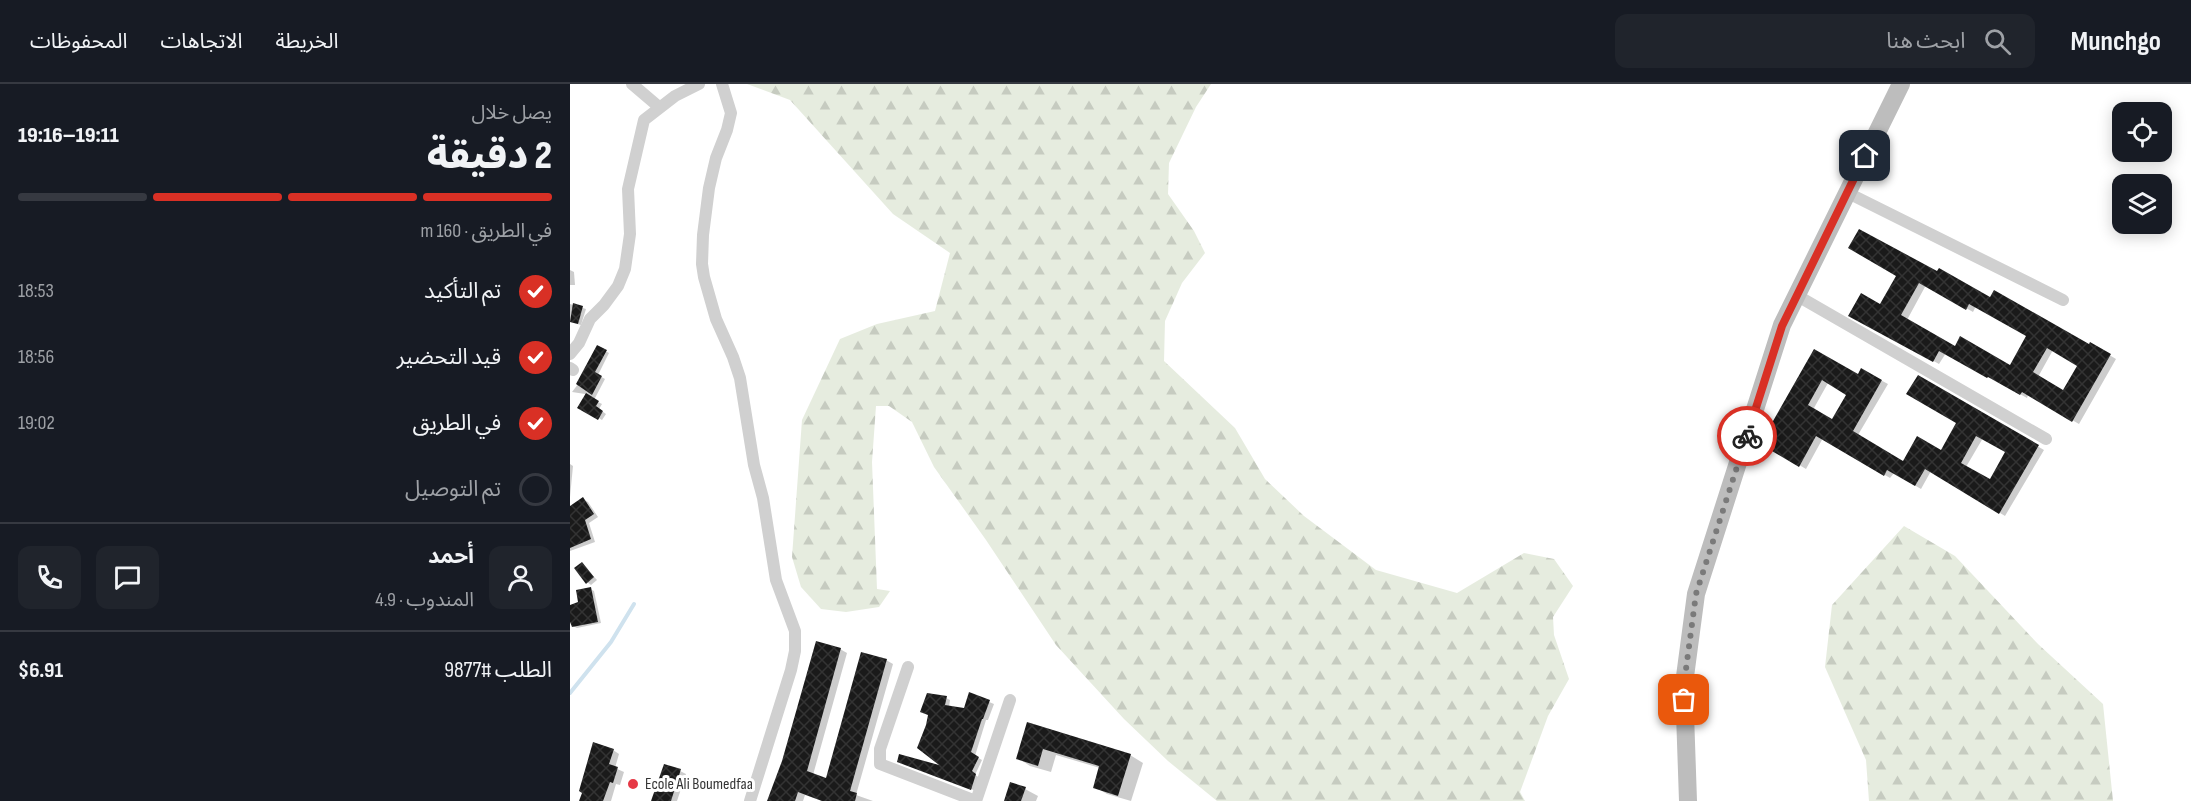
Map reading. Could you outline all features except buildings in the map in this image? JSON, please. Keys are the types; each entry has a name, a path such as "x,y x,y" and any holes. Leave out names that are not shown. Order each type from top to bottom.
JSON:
{"main road":[{"path":"1688,801 1684,684 1696,594 1782,326 1901,84"}],"street":[{"path":"632,84 658,107"},
{"path":"570,354 579,343 590,319 618,286 625,269 630,234 628,189 644,120 658,107 699,84"},
{"path":"722,84 731,113 709,188 702,264 716,319 740,378 776,580 795,632 795,651 791,670 750,801"},
{"path":"1846,192 2063,300"},
{"path":"1796,295 2046,439"},
{"path":"908,667 880,749 880,764 976,801 1010,700"}],"green space":[{"path":"747,84 1211,84 1196,107 1169,163 1168,194 1194,231 1205,253 1182,283 1165,321 1164,361 1235,428 1265,479 1304,516 1376,570 1457,593 1524,553 1554,559 1573,586 1553,617 1554,635 1569,679 1548,716 1520,792 1525,801 1217,801 1168,761 1124,719 1056,645 934,467 912,422 889,406 876,406 872,462 877,589 890,591 879,607 846,612 821,609 801,587 792,557 802,420 840,339 877,324 935,311 950,253 893,214 790,100"},
{"path":"1904,526 1955,556 2038,644 2103,704 2113,801 1869,801 1866,760 1825,667 1832,605"}],"waterway":[{"path":"570,693 611,642 634,604"}],"way so far":[{"path":"1684,700 1696,594 1747,436"}],"place":[{"name":"Ecole Ali Boumedfaa","path":"633,784"}],"route":[{"path":"1747,436 1782,326 1865,156"}]}
